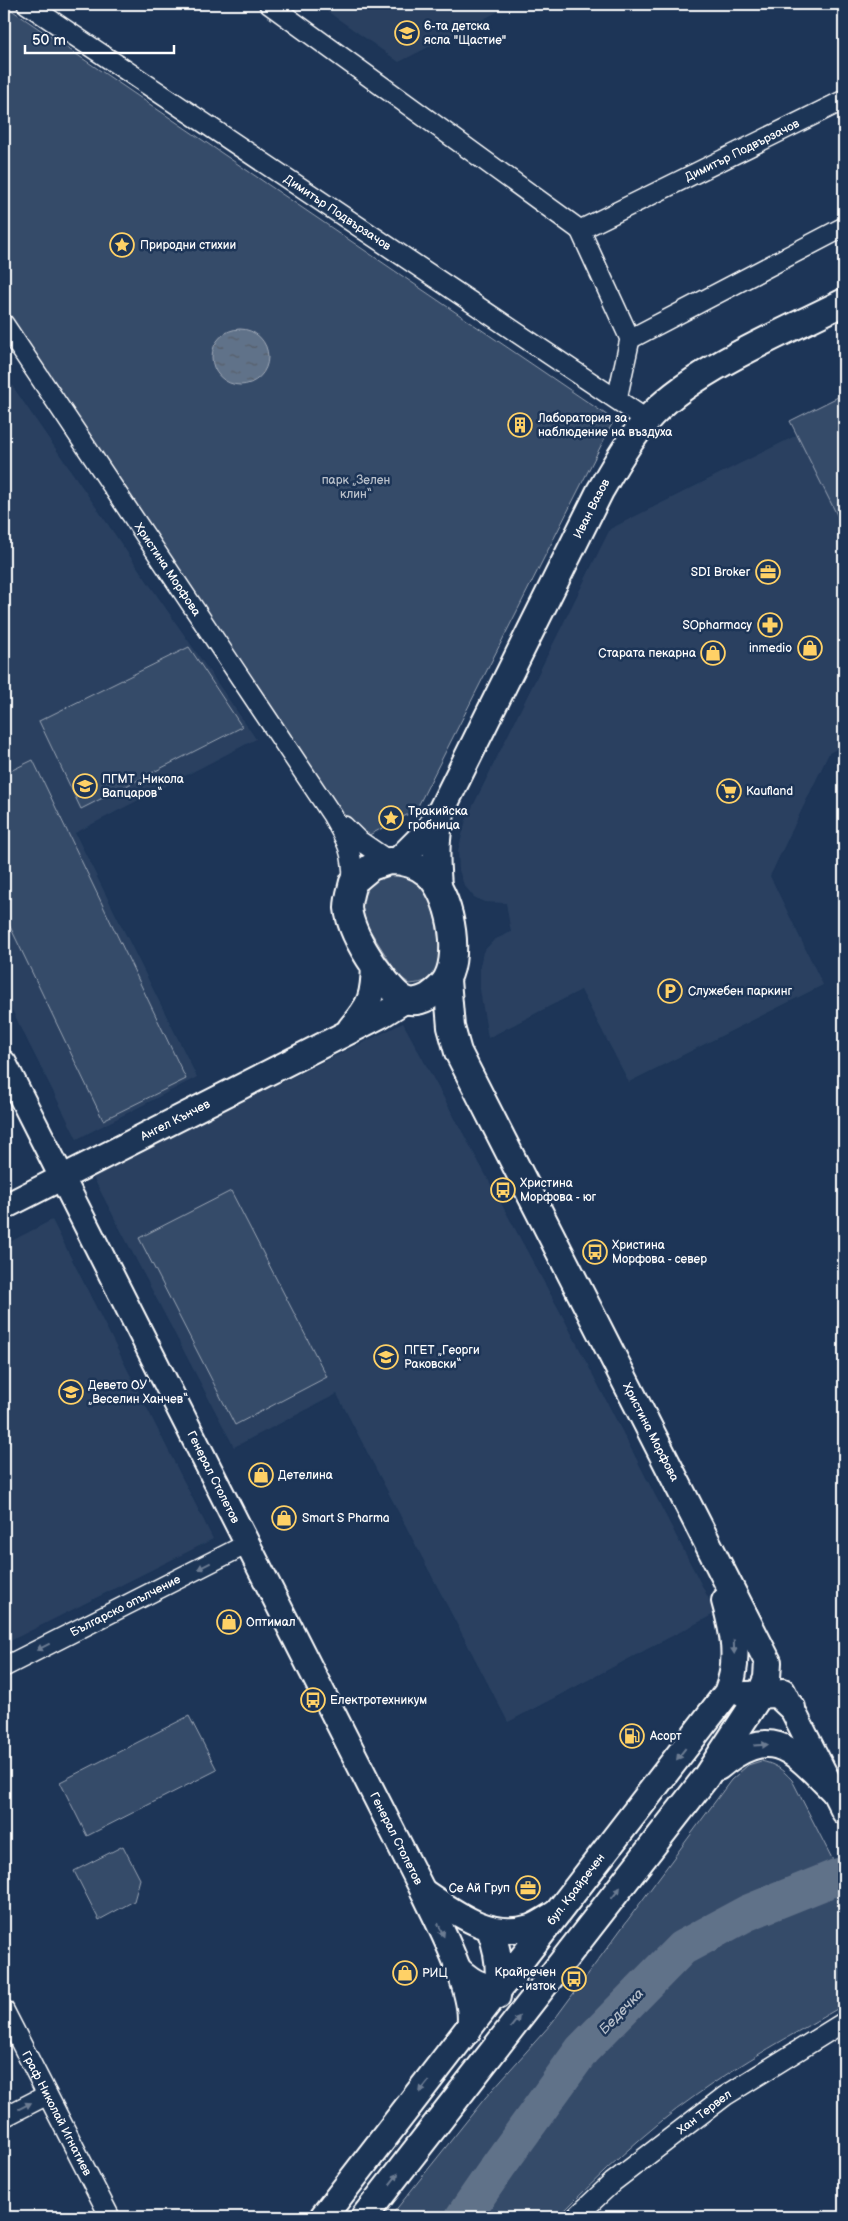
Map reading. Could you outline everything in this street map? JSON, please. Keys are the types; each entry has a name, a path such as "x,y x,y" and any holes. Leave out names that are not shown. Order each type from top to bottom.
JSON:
{"main road":[{"name":"Иван Вазов","path":"393,861 429,830 442,810 600,491 621,454 647,420 680,391 720,365 844,302"},
{"name":"Иван Вазов","path":"438,886 435,853 442,810"},
{"path":"393,861 415,865 428,874 438,886 447,908 453,942 453,957 447,980 424,999 409,1001 390,986 374,964 351,922 348,907 353,882 371,867 393,861"},
{"name":"Христина Морфова","path":"447,980 451,1027 458,1052 768,1662"},
{"name":"Христина Морфова","path":"409,1001 458,1052"},
{"name":"бул. Крайречен","path":"323,2217 468,2032 502,1985 727,1694 733,1676 734,1636 703,1533"},
{"path":"364,2217 706,1777 761,1693 768,1678 768,1662"},
{"path":"721,1702 736,1697 761,1693 777,1694 792,1708"},
{"path":"706,1777 734,1753 744,1748 764,1744 775,1745 792,1751 801,1758 839,1802"},
{"path":"485,2060 502,1985 498,1955 490,1929"},
{"path":"458,1969 478,1985 502,1985 586,1931"}],"street":[{"name":"Димитър Подвързачов","path":"27,4 647,420"},
{"path":"269,4 580,230 630,339 617,399"},
{"name":"Димитър Подвързачов","path":"580,230 844,100"},
{"path":"630,339 844,227"},
{"name":"Христина Морфова","path":"4,325 332,815 349,845 353,861 353,882"},
{"name":"Христина Морфова","path":"332,815 357,839 393,861"},
{"name":"Ангел Кънчев","path":"346,1032 366,1009 371,999 374,964"},
{"name":"Ангел Кънчев","path":"4,1207 409,1001"},
{"name":"Генерал Столетов","path":"4,1063 423,1891 458,1969 468,2002 470,2017 468,2032"},
{"name":"Българско опълчение","path":"4,1667 247,1544"},
{"name":"Христина Морфова","path":"768,1662 839,1802"},
{"name":"Генерал Столетов","path":"423,1891 470,1921 490,1929 511,1931 531,1927 561,1910"},
{"name":"Граф Николай Игнатиев","path":"4,2010 110,2217"},
{"name":"Хан Тервел","path":"576,2217 612,2182 725,2096 844,2022"},
{"path":"4,2117 47,2095"}],"shaded area":[{"name":"6-та детска ясла \"Щастие\"","path":"317,4 513,4 399,62"},
{"name":"ПГМТ „Никола Вапцаров“","path":"4,374 256,739 75,833 197,1077 77,1139 4,994"},
{"path":"797,435 844,529 844,745 829,753 770,876 823,985 629,1082 581,990 488,1038 480,989 480,966 483,952 494,940 511,932 506,903 484,902 474,897 464,885 459,870 458,851 466,820 610,529"},
{"name":"ПГЕТ „Георги Раковски“","path":"403,1023 565,1321 716,1613 508,1722 337,1394 234,1447 92,1175"},
{"name":"Девето ОУ „Веселин Ханчев“","path":"52,1220 213,1539 4,1644 4,1245"}],"green space":[{"name":"парк „Зелен клин“","path":"4,5 614,420 416,810 360,840 4,330"},
{"path":"844,394 844,529 790,421"},
{"path":"189,647 242,727 81,809 39,721"},
{"path":"33,760 186,1079 103,1120 4,914 4,774"},
{"path":"388,872 417,877 426,889 430,899 439,940 441,965 433,977 420,983 410,984 398,975 363,919 362,904 366,891 376,880"},
{"path":"231,1191 327,1377 235,1425 139,1238"},
{"path":"189,1716 217,1770 87,1836 60,1782"},
{"path":"761,1761 778,1768 792,1780 844,1882 844,2005 750,2060 677,2109 624,2154 558,2217 390,2217 485,2098 551,2024 731,1780 748,1765"},
{"path":"123,1846 140,1879 134,1901 99,1920 74,1871"}],"water":[{"path":"240,329 251,331 260,337 266,346 268,357 266,368 260,377 251,383 240,385 229,383 220,377 214,368 212,357 214,346 220,337 229,331"}],"waterway":[{"name":"Бедечка","path":"463,2217 582,2050 682,1948 747,1913 839,1876"}],"place":[{"name":"6-та детска ясла \"Щастие\"","path":"407,33"},
{"name":"Природни стихии","path":"122,245"},
{"name":"Лаборатория за наблюдение на въздуха","path":"520,425"},
{"name":"SDI Broker","path":"768,572"},
{"name":"SOpharmacy","path":"770,625"},
{"name":"inmedio","path":"810,648"},
{"name":"Старата пекарна","path":"713,653"},
{"name":"ПГМТ „Никола Вапцаров“","path":"85,786"},
{"name":"Kaufland","path":"729,791"},
{"name":"Тракийска гробница","path":"391,818"},
{"name":"Служебен паркинг","path":"670,991"},
{"name":"Христина Морфова - юг","path":"503,1190"},
{"name":"Христина Морфова - север","path":"595,1252"},
{"name":"ПГЕТ „Георги Раковски“","path":"386,1357"},
{"name":"Девето ОУ „Веселин Ханчев“","path":"71,1392"},
{"name":"Детелина","path":"261,1475"},
{"name":"Smart S Pharma","path":"284,1518"},
{"name":"Оптимал","path":"229,1622"},
{"name":"Електротехникум","path":"313,1700"},
{"name":"Асорт","path":"632,1736"},
{"name":"Се Ай Груп","path":"528,1888"},
{"name":"РИЦ","path":"405,1973"},
{"name":"Крайречен - изток","path":"574,1979"}]}
